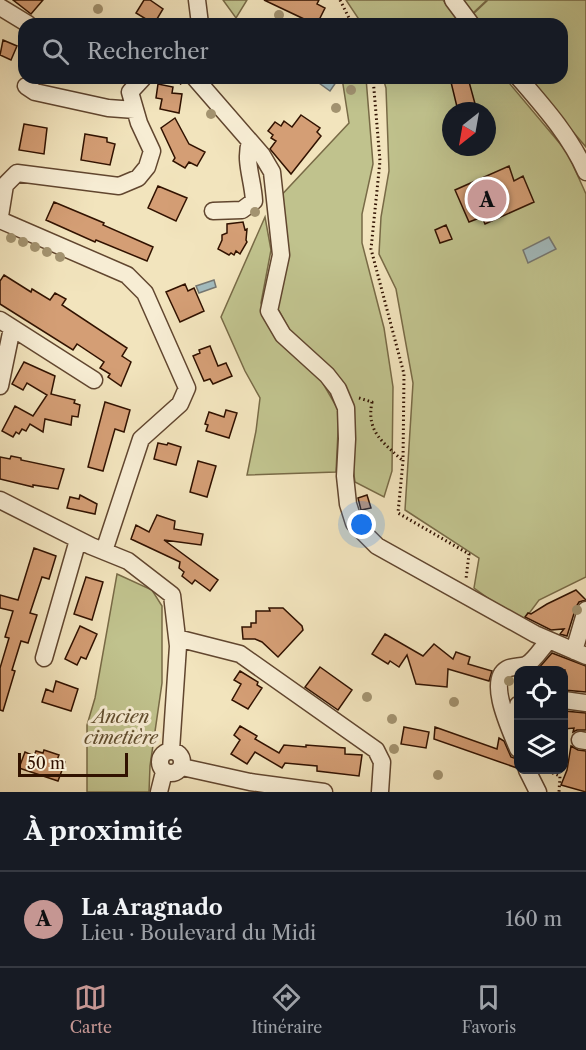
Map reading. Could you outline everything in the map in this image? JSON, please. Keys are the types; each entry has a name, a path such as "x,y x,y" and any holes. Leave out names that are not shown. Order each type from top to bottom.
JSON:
{"street":[{"path":"197,0 199,18"},
{"path":"453,0 466,18"},
{"path":"0,7 18,18"},
{"path":"104,551 141,439 180,404 187,388 145,293 127,275 0,218 5,185 17,173 119,186 138,178 147,167 152,151 130,92 137,84"},
{"path":"524,84 548,111 578,155 586,172"},
{"path":"206,85 262,155 272,172 280,255 269,311 283,335 327,375 342,398 347,439 345,476 348,504 354,522 377,546 542,637 580,653 586,610"},
{"path":"26,86 35,92 98,106 135,110"},
{"path":"213,211 242,210 254,201 253,183 246,154 250,142"},
{"path":"0,386 6,324 44,346 94,380"},
{"path":"0,500 78,540 128,561 172,595 178,646 171,750 161,757 162,768 324,792"},
{"path":"44,658 78,540"},
{"path":"514,738 501,702 499,690 501,676 507,669 528,664 542,637"},
{"path":"177,638 240,654 376,750 382,762 380,792"},
{"path":"568,701 586,703"},
{"path":"159,792 163,776 175,770"},
{"path":"529,774 538,792"}],"path":[{"path":"340,0 349,18"},
{"path":"374,84 380,161 371,249 404,374 403,461 398,513 469,554 464,594"},
{"path":"342,398 361,398 372,402 369,416 378,438 403,461"},
{"path":"555,774 560,776 559,792"}],"green space":[{"path":"223,0 247,0 236,18"},
{"path":"346,0 443,0 457,18 358,18"},
{"path":"460,0 487,0 473,13"},
{"path":"488,0 586,0 586,147 531,84 568,84 568,18 473,18 471,16"},
{"path":"343,84 366,84 373,164 362,214 362,243 384,328 393,387 392,471 384,497 355,482 341,381 291,333 276,305 283,278 284,254 275,202 349,123"},
{"path":"385,84 510,84 567,152 586,194 586,577 539,600 522,623 474,588 479,558 405,510 413,383 396,289 379,254 381,217 389,171"},
{"path":"265,217 271,250 261,303 269,325 286,349 321,380 339,411 336,472 247,475 260,398 245,371 221,317"},
{"name":"Ancien cimetière","path":"117,574 152,590 162,606 162,683 150,766 149,792 87,792 87,725 95,698"}],"water":[{"path":"320,84 335,84 330,91"},
{"path":"549,237 556,249 528,263 523,250"},
{"path":"214,280 216,287 199,293 196,286"}],"building":[{"path":"13,0 43,0 31,14"},
{"path":"144,0 150,0 163,9 158,18 144,18 136,13"},
{"path":"264,0 319,0 317,4 325,8 320,18 302,18"},
{"path":"3,40 17,46 11,60 0,55"},
{"path":"158,84 173,87 172,93 182,94 179,113 160,109 162,99 156,98"},
{"path":"451,84 470,84 475,102 456,102"},
{"path":"301,115 320,128 317,132 321,136 291,174 270,149 276,141 271,138 273,135 268,131 275,122 281,126 284,121 292,127"},
{"path":"175,118 189,144 205,152 197,166 189,162 185,168 173,161 175,158 161,128"},
{"path":"24,124 47,128 44,154 19,150"},
{"path":"85,134 107,138 107,142 115,144 110,165 81,160"},
{"path":"509,166 514,181 523,176 534,202 485,224 482,217 469,222 455,190"},
{"path":"158,186 187,198 176,221 148,208"},
{"path":"54,202 153,247 147,261 96,240 95,242 46,220"},
{"path":"243,222 245,230 247,229 247,242 240,254 236,251 234,255 231,253 229,255 218,249 222,235 227,233 227,224"},
{"path":"446,225 452,239 440,243 435,230"},
{"path":"4,275 31,292 32,289 50,300 55,293 66,299 62,305 127,348 122,356 131,362 121,386 108,377 110,374 100,368 104,362 77,344 73,350 0,304 0,281"},
{"path":"185,284 188,291 194,288 204,311 180,322 166,292"},
{"path":"210,346 218,366 226,363 232,376 213,384 210,379 204,381 193,356 200,353 199,350"},
{"path":"24,362 55,376 51,394 75,400 74,403 80,405 78,417 72,416 71,425 45,419 43,432 30,424 26,431 22,429 13,437 2,431 15,406 33,416 47,395 27,383 23,390 12,384"},
{"path":"105,402 130,410 124,432 115,429 103,471 88,467"},
{"path":"226,410 237,413 229,438 206,431 208,425 205,424 209,412 224,417"},
{"path":"158,443 181,447 176,465 154,459"},
{"path":"11,456 64,469 58,489 33,485 33,487 0,479 0,457 10,459"},
{"path":"198,461 216,466 207,497 190,492"},
{"path":"80,495 97,504 95,514 67,508 70,497 79,499"},
{"path":"367,495 371,508 361,510 358,498"},
{"path":"157,515 175,521 174,529 203,534 201,545 164,540 218,580 210,591 195,580 192,584 182,576 184,572 179,568 180,562 131,539 136,525 149,532"},
{"path":"34,548 56,556 49,579 42,577 30,613 37,615 28,643 21,641 3,711 0,710 0,668 9,638 5,637 13,611 0,608 0,595 18,600"},
{"path":"86,577 103,582 92,620 74,614"},
{"path":"576,590 586,600 579,602 576,607 567,636 560,634 564,629 551,630 525,617 528,613 531,614"},
{"path":"269,608 283,608 302,626 303,630 278,657 262,642 255,639 243,639 242,627 251,627 251,623 256,623 256,611 270,611"},
{"path":"80,626 97,634 86,659 81,657 77,665 65,659"},
{"path":"385,634 423,656 434,644 453,659 456,652 470,657 468,664 492,671 489,681 448,669 447,687 416,684 407,655 399,667 390,661 388,664 372,654"},
{"path":"552,653 586,666 586,692 568,690 568,666 541,666"},
{"path":"320,667 352,690 338,710 305,687"},
{"path":"240,671 258,682 257,685 262,688 248,709 232,700 241,684 234,680"},
{"path":"56,681 78,689 71,711 42,702 46,689 53,692"},
{"path":"568,711 586,713 586,730 573,732 574,728 568,729"},
{"path":"240,726 257,736 255,739 279,753 284,745 306,747 306,745 345,748 345,754 362,755 359,776 317,771 317,766 285,763 282,768 255,752 247,764 231,754 240,740 234,735"},
{"path":"404,727 429,732 426,748 401,744"},
{"path":"435,727 497,749 499,738 504,741 511,757 514,758 514,767 434,739"},
{"path":"571,746 586,751 586,792 561,785 565,774 568,774"},
{"path":"44,750 59,755 57,760 65,762 58,781 19,768 25,752 34,756 36,751 43,753"}],"place":[{"name":"La Aragnado","path":"487,199"}]}
